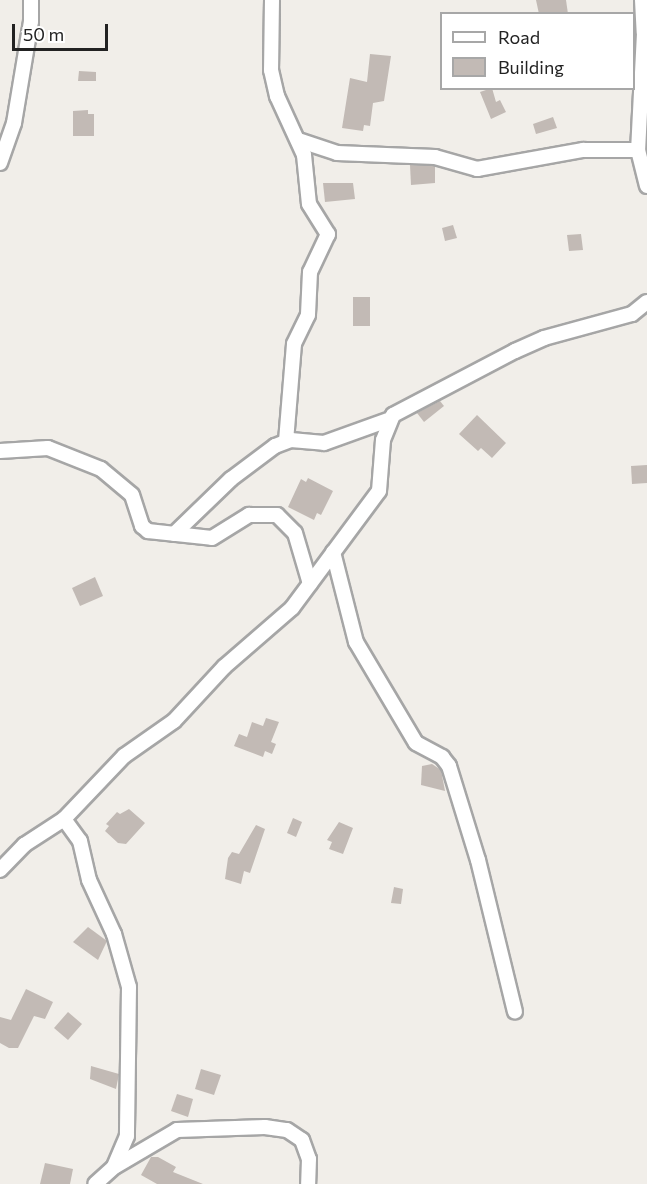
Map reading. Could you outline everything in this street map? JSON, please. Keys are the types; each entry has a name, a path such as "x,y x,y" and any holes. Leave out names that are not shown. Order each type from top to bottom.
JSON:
{"street":[{"path":"0,163 14,123 31,21 31,0"},
{"path":"272,0 271,70 283,114 298,140 307,169 309,204 328,234 310,272 308,315 294,344 286,441"},
{"path":"642,0 644,33 638,150 647,186"},
{"path":"298,140 337,153 435,157 477,169 583,150 638,150"},
{"path":"174,534 246,466 286,441 324,443 388,420 428,394 515,351 544,338 632,314 647,302"},
{"path":"0,870 24,845 64,819 124,756 184,711 224,667 292,608 379,491 388,420"},
{"path":"0,451 37,447 79,459 126,487 132,495 143,528 212,538 249,515 277,514 295,533 310,584"},
{"path":"333,552 356,642 416,743 442,757 449,766 478,860 515,1012"},
{"path":"64,819 80,841 89,880 114,934 129,987 129,1121 114,1167"},
{"path":"95,1184 114,1167 177,1130 265,1127 287,1130 302,1140 309,1159 308,1184"}],"building":[{"path":"536,0 566,0 568,12 539,12"},
{"path":"370,54 391,56 384,101 373,103 370,126 364,125 363,131 342,128 350,78 367,82"},
{"path":"79,71 96,72 96,81 78,81"},
{"path":"493,90 496,102 500,100 506,112 491,119 480,92"},
{"path":"88,110 88,114 94,114 94,136 73,136 73,111"},
{"path":"553,117 557,128 536,134 533,124"},
{"path":"410,165 435,166 435,183 411,185"},
{"path":"323,183 353,183 355,199 325,202"},
{"path":"453,225 457,238 445,241 442,228"},
{"path":"581,234 583,250 569,251 567,235"},
{"path":"353,297 370,297 370,326 353,326"},
{"path":"440,401 444,406 424,422 417,413"},
{"path":"477,415 506,443 492,458 481,448 478,451 459,434"},
{"path":"647,465 647,483 632,484 631,466"},
{"path":"308,478 333,491 321,515 317,513 314,520 288,507 301,479 306,482"},
{"path":"95,577 103,596 80,606 72,588"},
{"path":"266,718 279,722 271,742 276,744 272,754 265,751 263,757 234,746 239,734 247,737 252,722 263,726"},
{"path":"432,764 441,770 445,791 421,785 422,766"},
{"path":"129,809 145,823 126,844 118,843 105,831 109,826 106,824 117,812 120,814"},
{"path":"293,818 302,822 296,837 287,833"},
{"path":"339,822 353,828 343,854 329,849 332,842 327,840"},
{"path":"256,825 265,829 250,873 244,871 241,884 225,879 228,858 232,852 239,854"},
{"path":"394,887 403,889 401,904 391,903"},
{"path":"88,927 107,941 98,960 73,942"},
{"path":"26,989 53,1002 45,1019 34,1016 18,1048 9,1048 0,1043 0,1017 11,1020"},
{"path":"68,1012 82,1024 68,1040 54,1028"},
{"path":"91,1066 119,1074 116,1089 90,1079"},
{"path":"201,1069 221,1075 214,1095 195,1089"},
{"path":"177,1094 193,1099 188,1117 171,1111"},
{"path":"151,1157 158,1157 176,1167 173,1172 203,1184 157,1184 141,1175"},
{"path":"45,1163 73,1169 70,1184 40,1184"}]}
